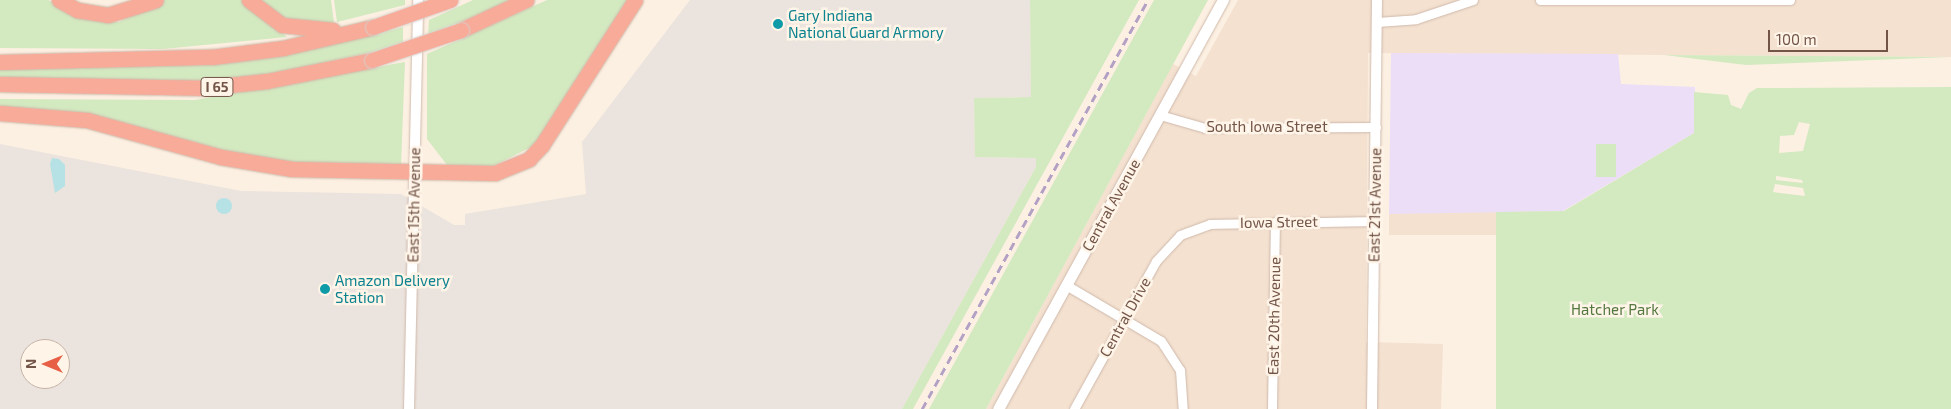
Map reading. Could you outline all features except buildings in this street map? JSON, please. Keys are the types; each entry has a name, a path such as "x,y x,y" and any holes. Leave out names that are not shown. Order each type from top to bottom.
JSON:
{"highway":[{"path":"59,0 77,10 108,15 156,0"},
{"path":"75,0 108,7 140,0"},
{"path":"249,0 269,18 296,29 369,28"},
{"name":"I 65","path":"0,62 212,57 283,48 369,28 450,0"},
{"name":"I 65","path":"0,84 201,88 267,81 372,60 461,30 526,0"},
{"path":"0,113 94,121 254,164 415,174 495,173 529,159 559,122 635,0"},
{"path":"0,91 60,86"}],"main road":[{"name":"Central Avenue","path":"998,409 1224,0"}],"street":[{"name":"East 15th Avenue","path":"409,409 418,0"},
{"name":"East 21st Avenue","path":"1372,409 1377,0"},
{"path":"1377,22 1410,20 1472,0"},
{"path":"1540,0 1790,0"},
{"name":"South Iowa Street","path":"1160,115 1205,128 1376,127"},
{"name":"Iowa Street","path":"1185,232 1210,224 1374,221"},
{"name":"East 20th Avenue","path":"1272,409 1275,222"},
{"name":"Central Drive","path":"1074,409 1161,254 1185,232"},
{"path":"1066,285 1156,336 1172,355 1182,381 1183,409"}],"shaded area":[{"path":"690,0 1030,0 1031,97 974,98 975,157 1036,158 1036,167 902,409 0,409 0,144 241,191 401,194 454,225 465,225 465,214 586,194 582,142"},
{"path":"1238,0 1951,0 1951,57 1368,53 1366,342 1443,344 1441,409 986,409 1173,64 1196,76"},
{"path":"1391,53 1618,54 1621,84 1695,87 1694,133 1563,211 1389,214"},
{"path":"1389,212 1496,212 1496,235 1389,235"}],"green space":[{"path":"0,0 48,0 88,20 119,22 164,0 243,0 287,37 163,49 0,48"},
{"path":"259,0 331,0 334,23 305,24 281,16"},
{"path":"334,0 405,0 405,5 337,22"},
{"path":"473,0 512,0 428,36 429,20"},
{"path":"547,0 627,0 535,145 491,167 447,165 427,139 427,54"},
{"path":"1030,0 1139,0 913,409 902,409 1036,167 1036,158 975,157 974,98 1031,97"},
{"path":"1154,0 1208,0 986,409 929,409"},
{"path":"403,27 403,45 273,74 191,82 0,78 0,67 296,52"},
{"path":"1664,55 1949,57 1746,65"},
{"path":"405,62 401,165 314,165 246,156 105,119 0,108 0,99 195,100"},
{"name":"Hatcher Park","path":"1951,87 1951,409 1496,409 1496,212 1564,211 1694,133 1694,92 1728,95 1731,105 1741,109 1749,93 1757,88","holes":["1799,122 1810,124 1803,151 1779,153 1780,136 1794,135","1776,176 1802,180 1803,183 1776,180","1775,184 1803,188 1805,196 1773,192"]},
{"path":"1596,144 1616,144 1616,177 1596,177"}],"water":[{"path":"52,158 59,159 65,165 65,186 55,193 50,164"},
{"path":"224,198 232,206 224,214 216,206"}],"railway":[{"path":"922,409 1148,0"}],"place":[{"name":"Gary Indiana National Guard Armory","path":"778,24"},
{"name":"Amazon Delivery Station","path":"325,289"}]}
